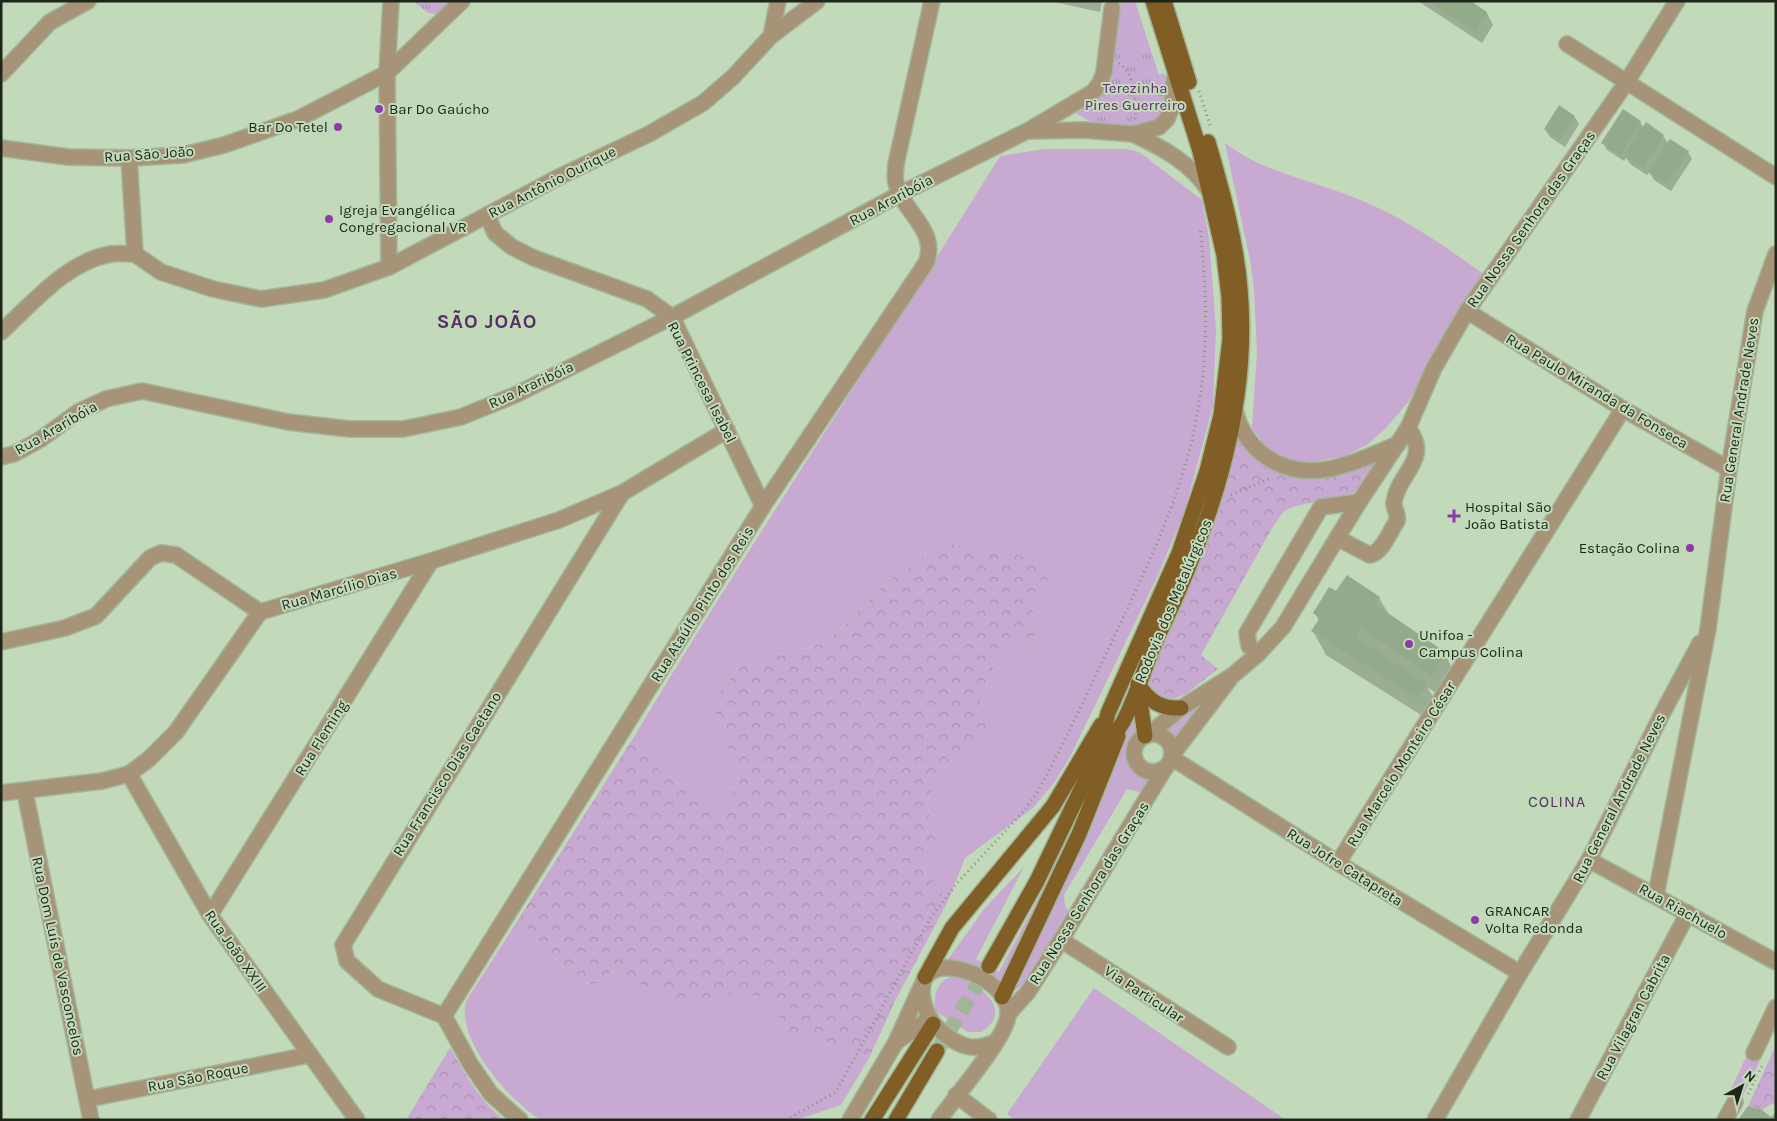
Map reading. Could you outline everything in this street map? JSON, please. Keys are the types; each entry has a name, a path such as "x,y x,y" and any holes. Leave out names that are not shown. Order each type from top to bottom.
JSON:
{"main road":[{"name":"Rodovia dos Metalúrgicos","path":"1098,754 1108,713 1179,553 1208,472 1221,415 1228,365 1230,312 1224,255 1212,196 1154,1"},
{"name":"Rodovia dos Metalúrgicos","path":"989,966 1037,881 1098,754 1124,718 1188,572 1211,510 1235,410 1242,338 1241,290 1236,251 1220,184 1164,1"},
{"path":"1138,684 1150,700 1158,705 1181,708"},
{"path":"1138,684 1147,735"},
{"path":"923,981 952,928 1053,806 1108,713"},
{"path":"1002,997 1083,826 1124,718"},
{"path":"872,1120 931,1021"},
{"path":"896,1120 937,1051"}],"street":[{"path":"1,74 50,22 88,1"},
{"path":"389,267 387,73 391,1"},
{"name":"Rua São João","path":"1,148 68,156 129,158 183,155 224,145 298,119 387,73 462,1"},
{"path":"771,36 778,1"},
{"name":"Rua Antônio Ourique","path":"135,254 161,272 214,289 262,298 324,290 389,267 561,176 649,134 703,103 733,77 771,36 817,1"},
{"path":"900,194 895,182 896,164 932,1"},
{"name":"Rua Nossa Senhora das Graças","path":"1147,735 1181,708 1233,675 1258,654 1283,627 1359,502 1408,428 1434,368 1466,311 1626,83 1677,1"},
{"name":"Rua Araribóia","path":"1,457 14,454 41,439 78,412 99,402 142,391 288,422 350,430 413,427 461,416 515,395 672,317 900,194 1028,131 1093,92 1103,78 1112,8"},
{"path":"1567,44 1776,177"},
{"path":"1135,133 1158,127 1167,119 1172,107 1175,74"},
{"name":"Rua Araribóia","path":"1028,131 1076,130 1135,133"},
{"path":"1135,133 1179,159 1194,171 1212,196"},
{"path":"1,332 62,276 87,262 111,254 135,254 129,158"},
{"name":"Rua Ataúlfo Pinto dos Reis","path":"444,1016 763,506 926,263 931,251 930,241 900,194"},
{"name":"Rua Princesa Isabel","path":"487,215 495,233 512,247 534,258 648,299 672,317 763,506"},
{"name":"Rua General Andrade Neves","path":"1656,895 1708,629 1729,469 1755,311 1776,254"},
{"name":"Rua Paulo Miranda da Fonseca","path":"1466,311 1623,409 1729,469"},
{"name":"Rua Marcelo Monteiro César","path":"1338,864 1623,409"},
{"path":"1235,410 1238,422 1249,441 1265,457 1291,469 1313,472 1330,470 1398,444"},
{"path":"1337,538 1370,554 1374,554 1381,547 1397,521 1398,517 1394,501 1417,453 1414,438 1408,428"},
{"name":"Rua Marcílio Dias","path":"1,793 25,792 102,781 129,774 150,759 176,732 260,612 432,561 559,520 622,493 727,430"},
{"name":"Rua Francisco Dias Caetano","path":"444,1016 378,990 347,961 343,945 622,493"},
{"path":"1258,654 1249,646 1247,632 1321,507 1359,502"},
{"path":"1,642 65,628 96,616 150,558 161,553 176,555 260,612"},
{"name":"Rua Fleming","path":"210,915 432,561"},
{"name":"Rua General Andrade Neves","path":"1435,1120 1589,860 1663,712 1708,629"},
{"name":"Rua Nossa Senhora das Graças","path":"1008,1014 1028,992 1170,761 1233,675"},
{"path":"1156,734 1167,740 1170,761 1153,772 1141,768 1137,763 1134,751 1136,745 1147,735 1156,734"},
{"name":"Rua Jofre Catapreta","path":"1170,761 1520,974"},
{"name":"Rua João XXIII","path":"129,774 210,915 357,1120"},
{"name":"Rua Dom Luís de Vasconcelos","path":"25,792 91,1120"},
{"name":"Rua Riachuelo","path":"1589,860 1776,962"},
{"name":"Rua Vilagran Cabrita","path":"1578,1120 1688,913"},
{"name":"Via Particular","path":"1061,940 1228,1047"},
{"path":"850,1120 896,1042 923,981 936,969 958,969 986,981 1002,997 1008,1014 1005,1027 939,1120"},
{"path":"923,981 925,1009 931,1021 965,1047 984,1048 995,1042"},
{"path":"1754,1053 1776,1007"},
{"path":"444,1016 471,1065 490,1094 520,1120"},
{"path":"896,1042 931,1021"},
{"name":"Rua São Roque","path":"88,1099 309,1055"},
{"path":"956,1095 989,1120"},
{"path":"1726,1120 1735,1102"}],"path":[{"path":"1105,58 1118,62 1130,74 1135,133"},
{"path":"786,1120 836,1092 930,919 958,882 1023,812 1038,791 1146,572 1175,497 1196,421 1200,397 1205,351 1205,313 1199,222"},
{"path":"1230,495 1291,469"}],"green space":[{"path":"413,1 453,1 436,14 428,13"},
{"path":"1115,1 1135,1 1150,48 1111,45 1118,3"},
{"name":"Terezinha Pires Guerreiro","path":"1111,45 1150,48 1159,75 1164,73 1170,89 1160,120 1133,128 1096,125 1074,112 1095,97"},
{"path":"1225,143 1241,154 1275,170 1347,195 1397,217 1485,275 1409,401 1386,428 1367,445 1345,456 1307,463 1282,457 1266,447 1252,428 1257,352 1254,289 1250,260"},
{"path":"1045,149 1125,149 1139,152 1202,200 1209,238 1216,329 1213,406 1184,513 1158,575 1071,755 1054,783 1033,808 965,858 948,901 923,869 937,844 926,802 943,769 961,753 983,744 976,714 1005,636 1034,650 1035,622 1033,608 1051,571 942,543 886,583 826,643 743,663 712,703 740,780 720,809 660,772 637,732 726,587 1000,156"},
{"path":"1234,431 1279,470 1379,459 1354,493 1292,507 1283,512 1201,655 1218,669 1186,694 1168,701 1151,690 1147,678 1204,551 1222,492"},
{"path":"942,543 1041,559 1052,571 1033,608 1035,622 1034,650 1005,636 976,714 991,719 993,728 983,744 961,753 943,769 926,802 937,844 923,869 948,901 895,1001 869,1058 806,1037 788,1035 769,997 735,993 682,1007 615,970 592,985 575,979 518,920 637,732 660,772 720,809 740,780 712,703 743,663 826,643 886,583"},
{"path":"1222,685 1176,745 1172,737 1158,730"},
{"path":"1133,709 1140,728 1133,744 1130,758 1136,769 1142,774 1152,777 1144,793 1127,789 1064,895 1068,911 1025,983 1014,991 1025,962 1098,809"},
{"path":"1058,861 1002,984 963,963 947,961 984,909 1024,867 976,959 999,972"},
{"path":"518,920 575,979 592,985 615,970 682,1007 735,993 769,997 789,1035 806,1037 869,1058 841,1105 796,1120 541,1120 515,1099 488,1068 469,1034 465,1017 466,1001"},
{"path":"956,976 975,985 990,999 994,1007 995,1016 991,1024 981,1032 968,1032 935,1011 936,993 940,984 950,977"},
{"path":"1094,988 1286,1120 1015,1120 1007,1114"},
{"path":"1776,1014 1776,1027 1741,1100 1729,1093 1747,1055"},
{"path":"1776,1045 1776,1105 1771,1104 1762,1110 1748,1106"},
{"path":"450,1048 481,1096 505,1120 406,1120"}],"building":[{"path":"1428,1 1471,1 1487,12 1475,32"},
{"path":"1559,105 1575,116 1560,140 1544,129"},
{"path":"1623,109 1641,121 1620,155 1601,143"},
{"path":"1646,122 1664,135 1643,168 1624,156"},
{"path":"1670,139 1689,151 1667,184 1648,172"},
{"name":"Unifoa - Campus Colina","path":"1347,575 1380,597 1376,605 1445,652 1432,676 1361,628 1356,637 1427,684 1418,699 1311,631 1320,618 1313,613 1329,587 1336,591"},
{"path":"1748,1106 1762,1110 1771,1117 1776,1112 1776,1120 1738,1120"}],"tunnel":[{"path":"937,1051 988,967"}],"place":[{"name":"Bar Do Gaúcho","path":"379,109"},
{"name":"Bar Do Tetel","path":"338,127"},
{"name":"Igreja Evangélica Congregacional VR","path":"329,219"},
{"name":"Hospital São João Batista","path":"1454,516"},
{"name":"Estação Colina","path":"1690,548"},
{"name":"Unifoa - Campus Colina","path":"1409,644"},
{"name":"GRANCAR Volta Redonda","path":"1475,920"}],"district":[{"name":"SÃO JOÃO","path":"487,321"},
{"name":"COLINA","path":"1557,801"}]}
